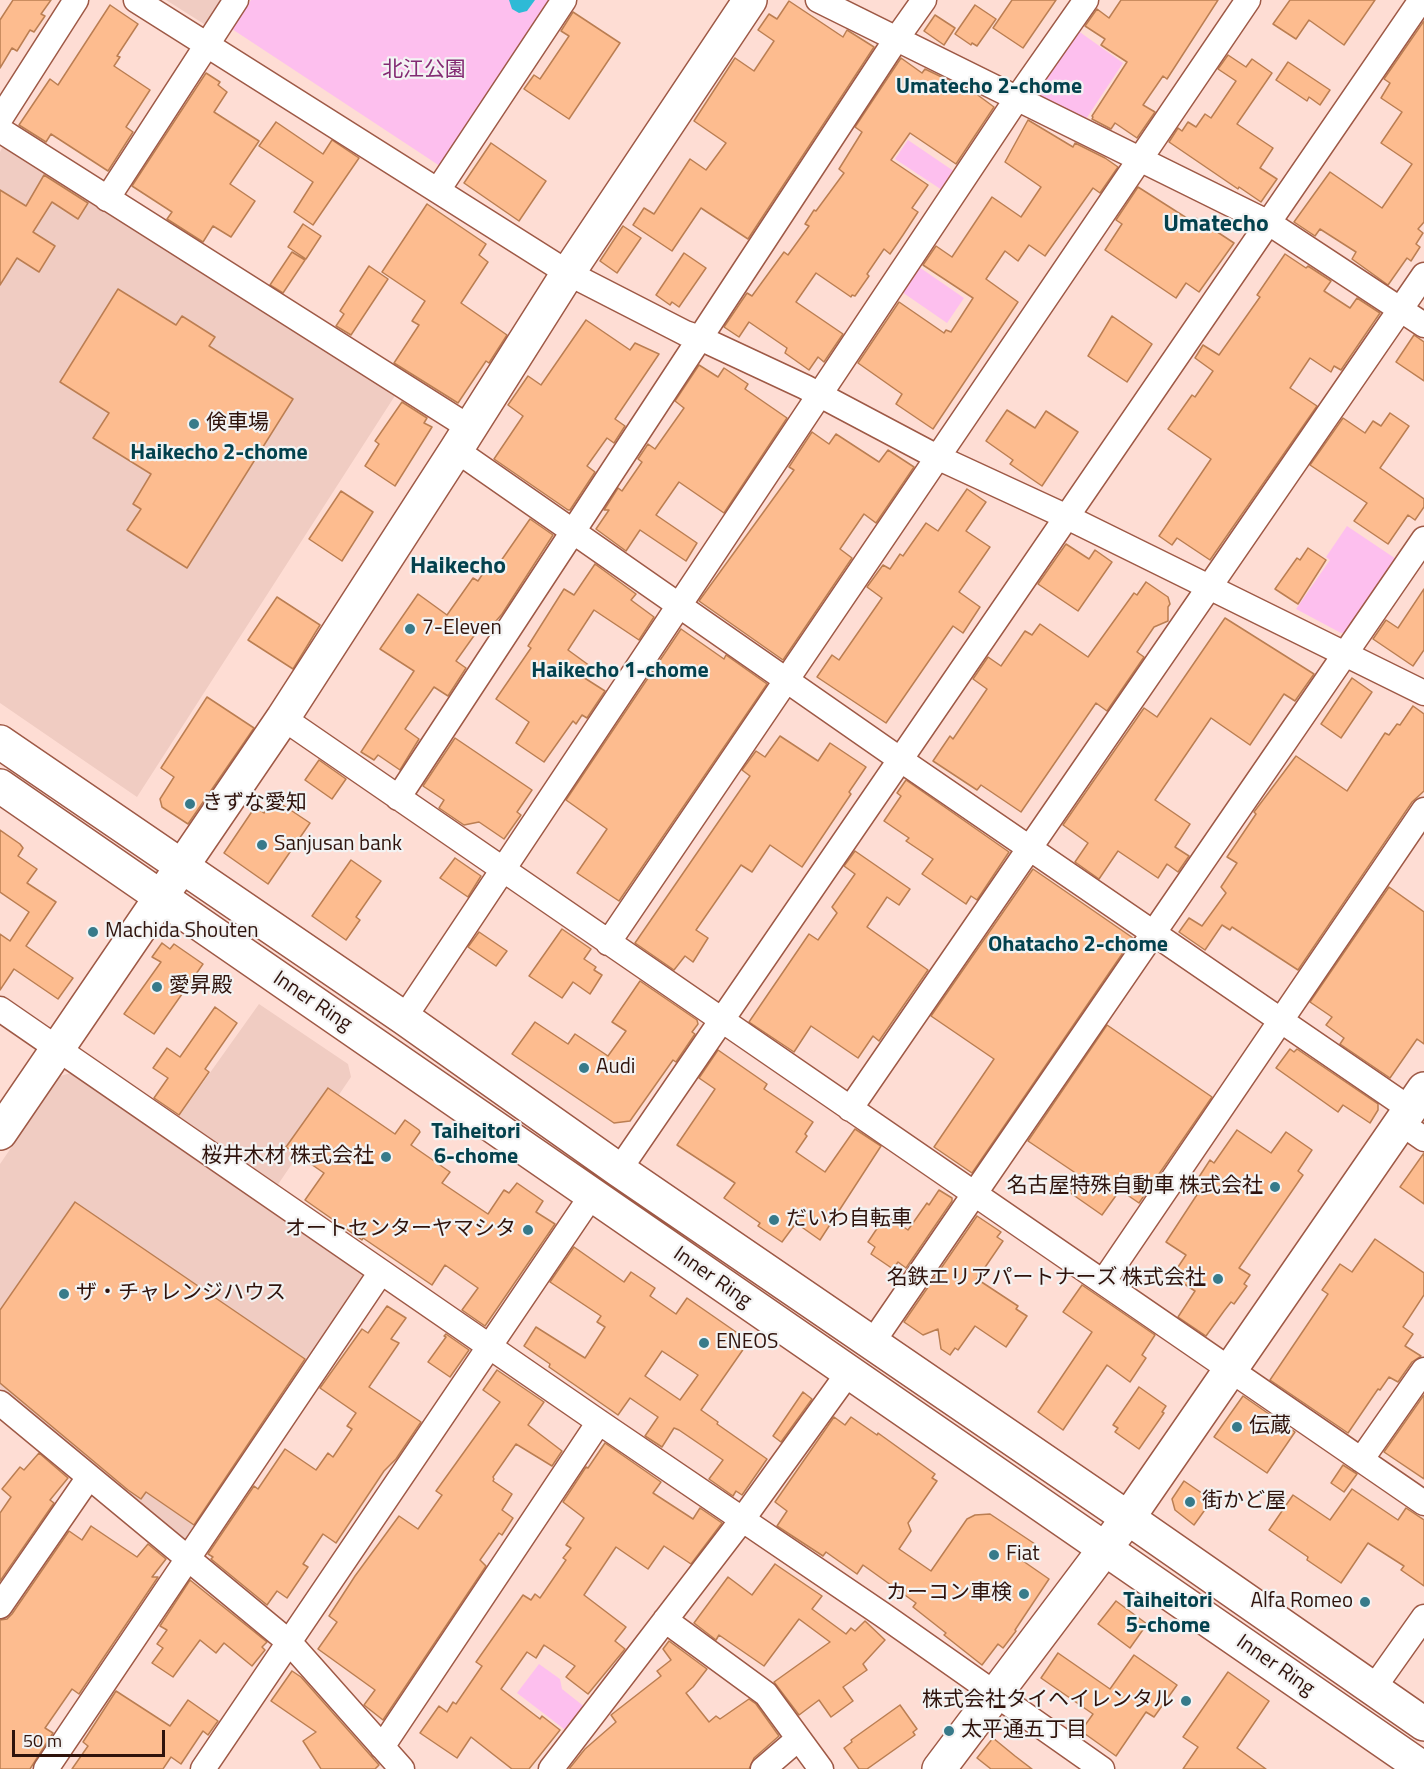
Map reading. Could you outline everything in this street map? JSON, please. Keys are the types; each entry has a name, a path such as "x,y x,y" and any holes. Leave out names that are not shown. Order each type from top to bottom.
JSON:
{"main road":[{"path":"0,1133 283,718 568,273 750,0"},
{"name":"Inner Ring","path":"0,742 404,1018 619,1170 1128,1518 1424,1724"},
{"name":"Inner Ring","path":"0,786 1424,1769"},
{"path":"939,1769 1128,1518 1231,1370 1415,1115"}],"street":[{"path":"0,119 76,0"},
{"path":"136,0 568,273 685,333 700,338 820,396 937,456 1067,517 1424,693"},
{"path":"107,198 236,0"},
{"path":"438,190 564,0"},
{"path":"818,0 1269,223 1424,325"},
{"path":"398,798 924,0"},
{"path":"404,1018 1018,98 1086,0"},
{"path":"608,942 1248,0"},
{"path":"619,1170 1421,0"},
{"path":"0,130 107,198 463,439 574,531 1415,1115"},
{"path":"850,1109 1424,275"},
{"path":"872,1343 1424,539"},
{"path":"283,718 1424,1503"},
{"path":"1103,1282 1424,810"},
{"path":"0,1009 489,1347 883,1615 1102,1769"},
{"path":"203,1769 592,1195"},
{"path":"46,1769 381,1272"},
{"path":"1361,1460 1424,1370"},
{"path":"551,1769 742,1520 849,1372"},
{"path":"0,1403 290,1643 402,1769"},
{"path":"382,1747 599,1422"},
{"path":"0,1606 89,1477"},
{"path":"1373,1689 1424,1617"},
{"path":"665,1620 766,1694 821,1769"},
{"path":"763,1769 798,1739"}],"shaded area":[{"path":"166,0 228,0 214,22 204,24"},
{"path":"9,147 398,391 137,797 0,703 0,152 2,148"},
{"path":"259,1004 348,1064 351,1077 264,1205 362,1271 365,1281 190,1540 185,1540 0,1388 0,1164 60,1076 71,1073 177,1119"}],"green space":[{"name":"北江公園","path":"251,0 558,0 446,170 232,29"},
{"path":"1077,30 1123,63 1086,119 1038,95 1036,88"},
{"path":"908,140 958,174 945,192 895,159"},
{"path":"919,267 964,298 947,323 902,292"},
{"path":"1347,526 1399,561 1351,631 1341,633 1296,609 1330,560 1326,557"},
{"path":"539,1664 560,1679 562,1689 586,1708 568,1732 517,1693"}],"water":[{"path":"509,0 535,0 527,11 519,13 512,9"}],"building":[{"path":"13,0 51,0 41,14 45,16 34,32 30,30 17,51 12,48 0,68 0,20"},
{"path":"1012,0 1056,0 1023,48 993,28"},
{"path":"1121,0 1218,0 1167,79 1163,76 1143,105 1155,112 1137,138 1115,123 1111,129 1092,119 1127,62 1101,45 1105,39 1085,26 1097,9 1109,18"},
{"path":"1290,0 1375,0 1344,45 1309,20 1296,39 1273,24"},
{"path":"789,1 843,37 847,30 874,47 748,239 701,208 672,251 633,225 644,208 654,214 690,159 706,170 726,143 694,121 735,58 754,71 774,41 758,30 769,14 777,19"},
{"path":"110,5 138,24 117,56 120,57 114,66 150,90 126,127 133,132 108,171 51,134 46,142 19,125 50,79 58,85"},
{"path":"975,5 996,19 977,46 972,43 971,45 955,34"},
{"path":"573,12 620,43 569,119 524,89 534,75 540,79 569,36 561,31"},
{"path":"935,15 955,28 944,45 924,31"},
{"path":"1424,21 1424,222 1418,229 1423,233 1416,244 1420,247 1411,261 1407,258 1388,285 1352,259 1356,252 1320,229 1315,236 1294,222 1330,172 1382,208 1412,164 1381,143 1402,112 1381,98 1390,83 1384,79"},
{"path":"1228,55 1246,67 1252,59 1272,73 1237,124 1273,148 1260,168 1277,179 1261,202 1169,142 1178,128 1182,131 1188,122 1196,127 1205,114 1211,118 1236,81 1218,69"},
{"path":"901,58 922,73 925,69 975,93 994,107 956,164 910,133 891,160 928,185 912,208 918,212 890,254 884,249 855,296 851,297 816,273 796,302 843,334 824,362 818,357 809,370 785,353 787,348 749,322 739,337 724,327 747,293 752,296 784,252 788,255 809,226 805,224 814,210 816,211 844,173 839,169 862,132 855,127"},
{"path":"1288,62 1330,90 1320,105 1309,97 1307,101 1276,80"},
{"path":"206,73 220,82 218,85 227,92 214,112 259,141 230,184 255,201 231,237 213,226 203,242 167,219 172,212 132,186"},
{"path":"1028,120 1073,147 1075,143 1118,167 1100,193 1093,188 1045,256 1029,245 1018,261 1005,251 986,279 1018,302 933,429 896,404 902,394 858,363 899,302 944,333 946,330 951,332 973,298 923,265 936,246 952,257 992,197 1021,217 1041,187 1005,162"},
{"path":"276,122 323,154 332,140 359,158 313,225 294,212 313,182 259,146"},
{"path":"491,143 546,181 519,221 464,183"},
{"path":"44,175 88,203 78,219 52,202 33,232 55,246 39,272 17,258 0,285 0,190 26,206"},
{"path":"1138,187 1193,222 1196,218 1234,243 1199,292 1186,283 1176,298 1105,250 1122,224 1116,220"},
{"path":"427,204 486,244 479,255 488,262 461,303 507,335 489,363 486,361 458,403 394,363 419,325 412,321 425,301 382,272"},
{"path":"303,224 321,236 306,259 288,247"},
{"path":"623,226 641,238 617,273 600,261"},
{"path":"292,252 305,260 283,293 270,285"},
{"path":"684,253 706,268 679,307 672,302 670,305 656,295"},
{"path":"1285,254 1331,281 1324,291 1350,308 1357,298 1380,313 1341,370 1334,366 1331,372 1310,358 1290,388 1317,406 1210,560 1177,538 1172,545 1159,536 1211,459 1168,429 1192,395 1195,397 1213,371 1195,358 1203,345 1219,355 1260,297 1257,295"},
{"path":"369,266 388,279 351,335 336,326 344,314 340,311"},
{"name":"倹車場","path":"118,289 176,325 182,316 215,337 209,346 293,399 187,568 127,530 141,509 133,504 151,474 93,438 109,413 60,382"},
{"path":"1112,316 1152,344 1127,382 1088,356"},
{"path":"586,320 630,350 635,343 659,354 615,419 625,426 614,443 607,438 587,466 595,472 568,510 494,459 523,416 508,405 528,376 541,385"},
{"path":"1414,335 1424,342 1424,381 1396,362"},
{"path":"699,365 718,377 724,368 748,384 745,389 787,418 724,513 679,482 656,515 697,543 686,561 640,530 626,551 596,529 609,510 604,510 618,488 622,491 642,462 638,459 648,444 655,449 684,408 675,401"},
{"path":"402,402 427,418 424,423 432,427 395,486 365,466 379,444 375,441"},
{"path":"1007,410 1035,428 1046,411 1078,432 1042,486 1010,464 1013,460 986,441"},
{"path":"1390,413 1409,426 1380,468 1424,499 1424,507 1415,520 1408,515 1388,544 1354,521 1367,503 1310,465 1343,418 1365,433 1373,421 1381,426"},
{"path":"812,432 829,444 836,434 879,462 888,450 914,467 876,523 864,514 840,549 852,558 783,660 699,601 794,470 789,467"},
{"path":"967,489 986,502 966,531 990,547 959,592 980,607 963,633 953,626 886,723 817,677 832,655 839,660 882,598 867,587 883,565 890,569 900,554 903,556 926,523 938,531"},
{"path":"341,491 373,512 342,561 309,539"},
{"path":"530,519 553,535 502,614 490,628 483,623 456,661 466,668 448,696 434,687 405,729 419,739 400,770 378,755 374,760 361,752 414,671 380,649 418,594 447,615 473,578 478,581 490,563 496,568"},
{"path":"1066,544 1089,559 1095,550 1112,562 1078,611 1038,584"},
{"path":"1308,548 1326,560 1298,604 1275,589 1297,558 1300,560"},
{"path":"595,564 636,594 631,600 654,617 639,640 594,610 568,650 590,666 583,677 605,691 587,718 582,715 576,724 573,721 544,762 516,743 529,722 496,699 531,648 528,646 564,589 574,595"},
{"path":"1146,582 1168,597 1170,604 1168,621 1154,627 1137,652 1144,657 1107,711 1096,703 1021,812 981,785 977,790 933,761 950,736 953,739 987,689 973,679 988,657 1001,666 1025,631 1032,635 1040,624 1088,657 1134,593 1137,595"},
{"path":"1424,589 1424,650 1413,666 1373,639 1386,620 1398,628"},
{"path":"277,597 320,625 293,669 248,640"},
{"path":"1225,618 1314,674 1295,701 1284,694 1250,745 1211,718 1155,800 1190,824 1175,847 1189,856 1178,872 1167,864 1158,878 1118,851 1099,879 1075,862 1088,843 1063,825 1144,708 1157,717"},
{"path":"681,629 724,659 726,655 767,684 619,901 577,873 607,829 566,800"},
{"path":"1352,678 1372,692 1341,738 1321,724"},
{"path":"207,697 254,728 188,824 162,807 160,799 174,777 161,768"},
{"path":"1413,706 1424,714 1424,791 1412,802 1298,970 1232,927 1230,930 1222,925 1205,950 1179,932 1189,918 1202,926 1226,893 1221,887 1237,863 1227,857 1256,814 1254,812 1296,756 1347,791 1385,733 1389,735 1397,724 1400,725"},
{"path":"780,736 818,761 830,743 866,767 849,792 851,794 802,867 770,845 752,872 741,865 696,930 708,938 693,962 685,956 674,970 635,943 750,776 742,770 756,751 765,757"},
{"path":"455,738 532,790 517,812 521,815 504,839 479,822 464,825 439,808 444,800 423,786"},
{"path":"319,760 346,779 332,799 305,780"},
{"path":"906,780 1009,852 977,900 971,896 966,904 922,874 933,859 906,841 909,838 884,821 901,796 897,793"},
{"name":"Sanjusan bank","path":"274,799 310,823 268,884 224,853 255,807 264,813"},
{"path":"0,830 20,844 23,848 18,856 37,869 27,883 56,902 26,946 73,978 58,999 14,969 0,990 0,934 10,941 29,912 0,892"},
{"path":"855,851 910,889 899,905 887,897 867,927 928,970 879,1041 873,1036 858,1058 811,1026 794,1052 749,1022 809,934 818,940 837,913 832,907 855,874 844,866"},
{"path":"455,858 481,876 468,897 440,878"},
{"path":"351,860 381,881 356,917 360,920 346,940 312,916"},
{"path":"1033,869 1133,938 972,1173 934,1147 994,1059 931,1016"},
{"path":"1389,887 1424,912 1424,1044 1417,1039 1390,1078 1340,1044 1344,1038 1326,1025 1332,1017 1310,1002"},
{"path":"562,929 591,949 584,959 596,967 594,970 602,975 590,994 573,982 562,998 529,976"},
{"path":"479,932 507,951 496,966 468,947"},
{"path":"162,943 170,949 174,944 203,964 154,1034 124,1014 161,962 152,957"},
{"path":"640,981 697,1020 698,1024 692,1032 695,1034 676,1062 673,1060 630,1121 614,1123 512,1054 535,1022 568,1044 575,1034 608,1056 626,1031 612,1022"},
{"path":"215,1007 237,1023 205,1069 209,1072 179,1115 154,1098 168,1078 153,1068 167,1048 180,1057"},
{"path":"1107,1025 1212,1097 1139,1203 1120,1190 1102,1215 1069,1192 1080,1176 1028,1141"},
{"path":"1290,1049 1294,1052 1297,1049 1378,1104 1378,1110 1370,1123 1343,1105 1338,1112 1276,1068"},
{"path":"718,1050 767,1084 764,1089 813,1122 796,1152 825,1172 855,1129 881,1146 820,1240 796,1223 782,1242 758,1226 760,1223 724,1198 735,1183 677,1145 715,1089 699,1078"},
{"path":"328,1088 395,1134 405,1120 419,1130 420,1132 411,1145 450,1172 442,1183 488,1214 504,1190 509,1193 517,1183 543,1201 536,1212 555,1224 485,1326 462,1310 478,1288 445,1265 432,1285 305,1200 324,1173 286,1147"},
{"path":"1237,1130 1271,1153 1286,1132 1312,1150 1298,1171 1303,1175 1239,1268 1250,1275 1244,1284 1247,1286 1234,1304 1231,1302 1206,1336 1178,1317 1195,1291 1172,1276 1186,1255 1166,1242 1204,1184 1197,1180 1210,1160 1214,1163"},
{"path":"1424,1153 1424,1204 1400,1187"},
{"path":"939,1190 952,1198 952,1201 906,1268 898,1262 893,1269 871,1254 875,1247 868,1242 886,1215 908,1230"},
{"path":"75,1202 305,1359 194,1525 146,1492 141,1499 128,1490 0,1383 0,1310"},
{"path":"977,1216 1001,1232 997,1237 1003,1241 977,1279 1018,1306 1016,1309 1027,1316 1006,1347 975,1326 958,1350 955,1348 950,1355 941,1349 938,1329 923,1335 904,1322"},
{"path":"1375,1239 1424,1273 1424,1295 1403,1327 1413,1334 1405,1346 1421,1356 1412,1362 1398,1382 1389,1377 1348,1433 1270,1380 1328,1294 1322,1290 1340,1264 1352,1272"},
{"path":"574,1247 624,1282 631,1272 655,1288 650,1296 676,1314 687,1298 749,1341 701,1410 767,1459 742,1495 736,1491 733,1496 709,1479 723,1460 674,1428 662,1447 645,1436 658,1417 630,1398 618,1415 549,1367 550,1364 524,1346 536,1327 585,1358 605,1327 597,1322 601,1316 550,1282","holes":["662,1351 698,1375 680,1400 645,1376"]},
{"path":"1082,1285 1155,1335 1142,1355 1146,1358 1130,1382 1107,1365 1063,1430 1038,1412 1092,1332 1063,1312"},
{"path":"387,1306 406,1318 391,1339 399,1343 369,1387 421,1422 396,1459 384,1471 336,1543 323,1534 303,1564 308,1567 287,1598 277,1591 267,1605 211,1559 213,1557 208,1554 254,1486 258,1489 285,1449 316,1470 328,1453 333,1457 352,1429 347,1426 356,1413 320,1388 362,1329 368,1333"},
{"path":"446,1334 469,1350 450,1377 428,1362"},
{"path":"497,1370 544,1402 528,1425 562,1451 552,1466 516,1444 493,1477 493,1481 512,1494 502,1510 513,1518 502,1535 499,1533 480,1560 486,1566 383,1720 364,1705 375,1690 318,1649 337,1622 329,1616 399,1516 418,1529 442,1495 436,1491 500,1402 483,1390"},
{"path":"1139,1387 1166,1406 1162,1412 1164,1413 1139,1449 1115,1432 1118,1428 1113,1425"},
{"path":"803,1392 812,1399 781,1442 773,1436"},
{"path":"1424,1395 1424,1479 1384,1452"},
{"path":"1243,1396 1295,1432 1267,1473 1214,1437"},
{"path":"834,1417 845,1425 851,1417 877,1435 878,1433 935,1474 932,1478 937,1481 908,1523 911,1531 899,1549 931,1571 967,1519 975,1515 990,1514 1035,1544 1023,1561 1049,1579 1003,1648 998,1644 982,1665 913,1607 916,1603 863,1565 857,1574 826,1552 823,1556 777,1526 787,1511 775,1502"},
{"path":"605,1443 661,1482 653,1493 693,1519 700,1508 722,1523 691,1564 664,1546 648,1569 616,1547 584,1595 626,1627 615,1641 625,1649 588,1694 566,1677 575,1666 544,1645 536,1658 527,1652 501,1689 540,1719 542,1716 560,1730 529,1769 512,1769 471,1737 457,1758 420,1733 439,1706 447,1712 453,1702 456,1704 482,1666 476,1662 523,1595 531,1600 535,1594 540,1598 566,1560 563,1558 571,1548 566,1545 584,1518 563,1502"},
{"path":"39,1453 68,1478 50,1500 54,1503 0,1581 0,1513 11,1497 2,1489 20,1467 24,1470"},
{"path":"1343,1465 1357,1474 1344,1492 1331,1483"},
{"path":"1184,1481 1212,1500 1194,1525 1175,1510 1172,1499"},
{"path":"1352,1489 1398,1520 1406,1508 1424,1520 1424,1586 1401,1570 1404,1566 1368,1543 1341,1583 1269,1530 1293,1495 1330,1520"},
{"path":"91,1526 137,1557 148,1544 166,1559 152,1577 158,1577 79,1694 72,1689 45,1728 53,1733 30,1769 0,1769 0,1620 7,1619 12,1614 69,1531 82,1540"},
{"path":"775,1564 822,1596 812,1609 846,1634 851,1628 855,1631 865,1621 885,1640 863,1664 867,1670 843,1687 853,1701 831,1717 819,1700 799,1715 774,1682 830,1642 799,1619 764,1666 719,1635 716,1640 694,1623 728,1577 752,1595"},
{"path":"190,1580 267,1642 262,1647 265,1650 252,1666 224,1643 216,1653 200,1640 173,1677 152,1663 163,1648 157,1644 167,1630 160,1626"},
{"path":"1116,1601 1147,1624 1130,1648 1098,1624"},
{"path":"669,1641 707,1669 686,1693 709,1722 716,1716 720,1719 749,1699 756,1704 779,1736 754,1758 749,1769 569,1769 585,1749 616,1722 611,1715 661,1676 657,1671 671,1660 663,1649"},
{"path":"1058,1653 1110,1689 1134,1655 1177,1685 1154,1717 1146,1712 1116,1756 1081,1731 1093,1714 1041,1678"},
{"path":"292,1671 301,1677 379,1765 375,1769 321,1769 303,1741 316,1732 271,1701"},
{"path":"1228,1672 1269,1701 1237,1748 1266,1769 1183,1769 1198,1747 1183,1737"},
{"path":"116,1691 170,1726 188,1700 218,1721 208,1735 203,1731 181,1764 171,1757 163,1769 72,1769 88,1746 83,1742"},
{"path":"900,1705 917,1729 913,1732 915,1735 867,1769 859,1769 844,1748 852,1742 851,1740"},
{"path":"993,1738 1032,1769 991,1769 977,1758"}],"place":[{"name":"倹車場","path":"194,424"},
{"name":"7-Eleven","path":"410,629"},
{"name":"きずな愛知","path":"190,804"},
{"name":"Sanjusan bank","path":"262,845"},
{"name":"Machida Shouten","path":"93,932"},
{"name":"愛昇殿","path":"157,987"},
{"name":"Audi","path":"584,1068"},
{"name":"桜井木材 株式会社","path":"386,1157"},
{"name":"名古屋特殊自動車 株式会社","path":"1275,1187"},
{"name":"だいわ自転車","path":"774,1220"},
{"name":"オートセンターヤマシタ","path":"528,1230"},
{"name":"名鉄エリアパートナーズ 株式会社","path":"1218,1279"},
{"name":"ザ・チャレンジハウス","path":"64,1294"},
{"name":"ENEOS","path":"704,1343"},
{"name":"伝蔵","path":"1237,1427"},
{"name":"街かど屋","path":"1190,1502"},
{"name":"Fiat","path":"994,1555"},
{"name":"カーコン車検","path":"1024,1594"},
{"name":"Alfa Romeo","path":"1365,1602"},
{"name":"株式会社タイヘイレンタル","path":"1186,1701"},
{"name":"太平通五丁目","path":"949,1731"}],"district":[{"name":"Umatecho 2-chome","path":"989,88"},
{"name":"Umatecho","path":"1216,225"},
{"name":"Haikecho 2-chome","path":"219,454"},
{"name":"Haikecho","path":"458,567"},
{"name":"Haikecho 1-chome","path":"620,672"},
{"name":"Ohatacho 2-chome","path":"1078,946"},
{"name":"Taiheitori 6-chome","path":"476,1146"},
{"name":"Taiheitori 5-chome","path":"1168,1614"}]}
